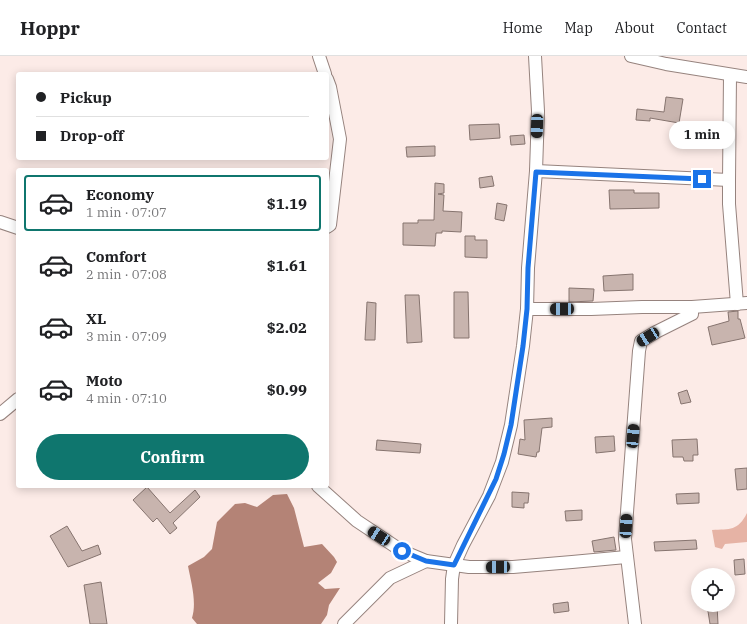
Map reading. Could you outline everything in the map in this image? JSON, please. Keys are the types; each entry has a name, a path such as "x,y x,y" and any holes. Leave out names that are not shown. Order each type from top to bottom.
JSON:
{"street":[{"path":"319,56 325,72"},
{"path":"451,624 452,580 454,565 496,479 504,454 514,404 527,309 528,268 536,172 538,111 534,66 535,56"},
{"path":"631,56 666,64 747,78"},
{"path":"527,309 692,307 742,303 729,204 730,76"},
{"path":"329,84 340,140 329,226"},
{"path":"536,172 728,180"},
{"path":"0,222 16,227"},
{"path":"635,624 625,539 641,341 692,314 692,307"},
{"path":"0,414 16,401"},
{"path":"320,488 357,521 402,551 426,561 470,567 513,567 626,557"},
{"path":"344,624 390,578 426,561"}],"shaded area":[{"path":"287,494 294,508 304,547 322,544 337,562 331,573 318,583 325,589 340,588 329,605 327,615 321,624 197,624 192,618 194,599 188,566 204,557 212,549 217,522 235,504 245,503 257,507 273,495"},
{"path":"747,513 747,542 725,544 722,549 715,547 712,530 733,528 744,519"}],"building":[{"path":"666,97 683,99 679,123 650,118 650,121 636,120 637,109 664,112"},
{"path":"499,124 500,138 470,140 469,125"},
{"path":"524,135 525,144 511,145 510,136"},
{"path":"435,146 435,156 407,157 406,147"},
{"path":"492,176 494,186 480,188 479,178"},
{"path":"435,183 444,184 444,193 438,194 444,195 443,211 462,212 461,232 442,231 442,233 436,233 435,246 403,245 403,223 418,223 418,220 434,220"},
{"path":"609,190 634,190 634,193 659,193 659,208 610,209"},
{"path":"497,203 507,205 504,221 495,219"},
{"path":"465,236 475,236 475,240 487,240 487,258 465,257"},
{"path":"633,274 633,290 604,291 603,276"},
{"path":"569,288 594,289 593,301 569,302"},
{"path":"454,292 468,292 469,338 454,338"},
{"path":"405,295 419,295 422,342 407,343"},
{"path":"367,302 376,303 375,340 365,340"},
{"path":"738,311 738,319 740,319 745,338 712,345 708,327 729,321 728,312"},
{"path":"687,390 691,402 681,404 678,393"},
{"path":"552,418 552,427 542,428 539,452 537,452 536,457 518,454 520,439 525,440 524,420"},
{"path":"614,436 615,451 596,453 595,437"},
{"path":"697,439 698,455 693,455 693,461 684,461 683,457 673,457 672,440"},
{"path":"377,440 421,444 420,453 376,450"},
{"path":"747,468 747,489 737,490 735,469"},
{"path":"146,488 148,488 170,513 195,490 200,497 173,523 177,528 170,534 157,518 153,522 133,500"},
{"path":"512,492 529,493 528,503 524,503 524,508 512,507"},
{"path":"699,493 699,503 677,504 676,494"},
{"path":"582,510 582,520 566,521 565,511"},
{"path":"67,526 82,551 98,545 101,554 68,567 50,536"},
{"path":"614,537 616,550 594,552 592,541"},
{"path":"696,540 697,549 655,551 654,542"},
{"path":"744,559 745,574 735,575 734,560"},
{"path":"101,582 107,624 90,624 84,585"},
{"path":"568,602 569,611 554,613 553,604"},
{"path":"708,612 717,612 718,624 710,624"}],"route":[{"path":"402,551 426,561 454,565 496,479 511,425 523,346 527,309 528,268 536,172 702,179"}]}
